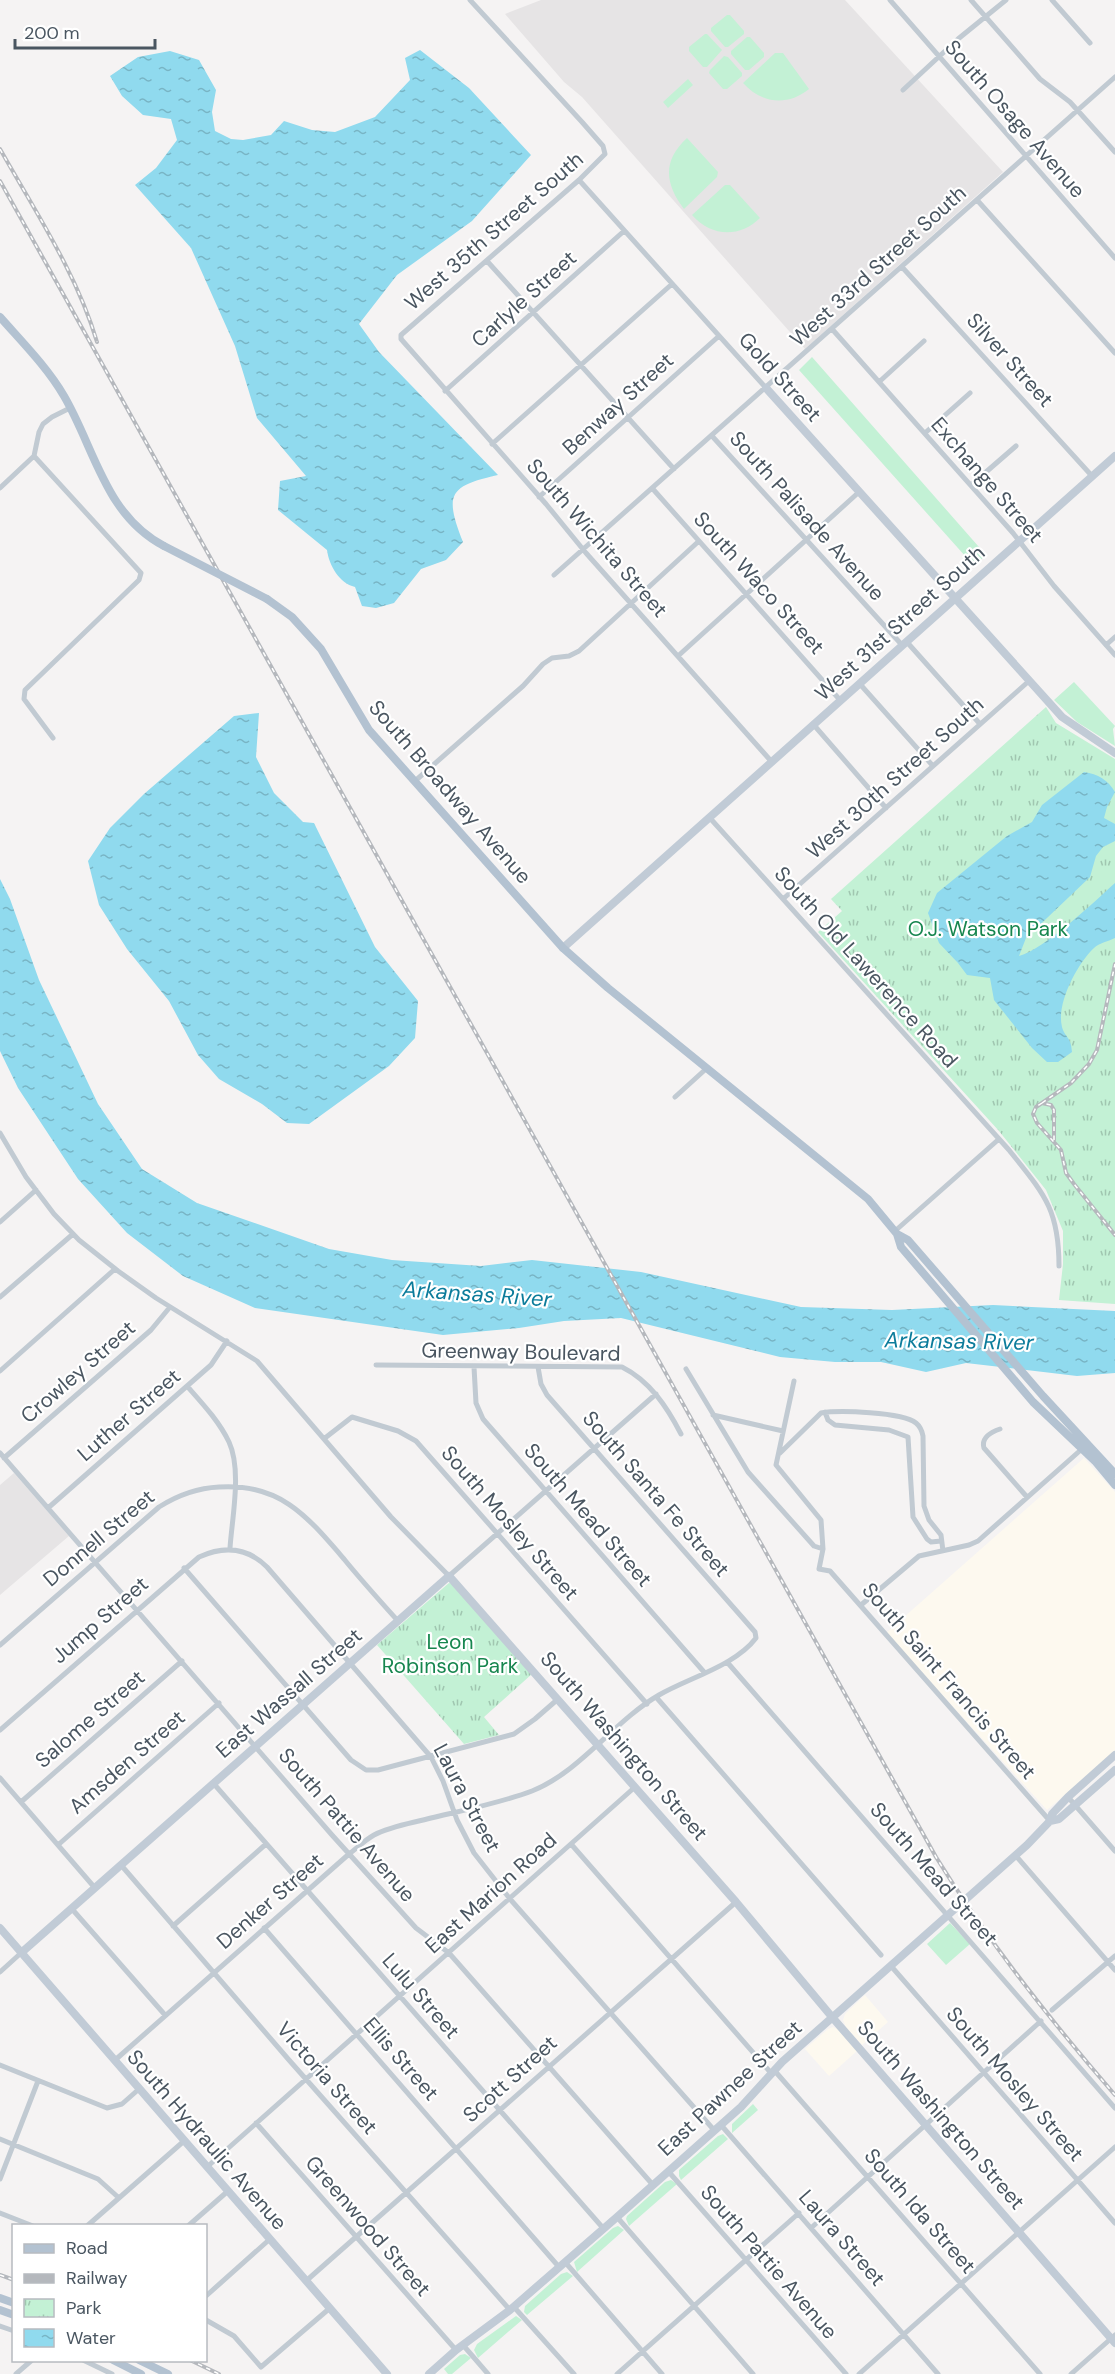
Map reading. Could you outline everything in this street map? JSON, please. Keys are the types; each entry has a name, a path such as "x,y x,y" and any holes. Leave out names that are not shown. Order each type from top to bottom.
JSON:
{"main road":[{"name":"South Broadway Avenue","path":"0,318 61,391 99,472 117,503 138,528 154,541 267,600 292,617 321,649 364,724 563,948 868,1199 896,1233 901,1247 1033,1402 1115,1474"},
{"name":"South Broadway Avenue","path":"896,1233 908,1240 1043,1396 1115,1485"},
{"path":"115,2362 141,2374"},
{"path":"141,2362 168,2374"}],"street":[{"name":"West 35th Street South","path":"401,335 579,180 603,157 605,150 470,0"},
{"name":"South Osage Avenue","path":"890,0 1002,127 1025,158 1115,258"},
{"path":"971,0 1040,79 1066,98 1115,152"},
{"path":"903,90 1006,0"},
{"path":"1052,0 1090,43"},
{"name":"West 33rd Street South","path":"554,575 1115,78"},
{"name":"Gold Street","path":"579,180 1062,717 1115,753"},
{"path":"978,200 1115,353"},
{"name":"Carlyle Street","path":"446,391 624,231"},
{"path":"487,261 674,469"},
{"name":"Silver Street","path":"902,267 1092,476"},
{"path":"492,444 672,284"},
{"name":"Exchange Street","path":"832,329 971,485 1115,655"},
{"name":"South Wichita Street","path":"401,335 402,342 771,761"},
{"name":"Benway Street","path":"539,496 719,336"},
{"path":"879,382 924,341"},
{"path":"925,433 970,393"},
{"path":"0,488 34,456 43,424 70,408"},
{"name":"South Palisade Avenue","path":"712,435 980,724"},
{"path":"971,485 1016,446"},
{"path":"34,456 139,570 141,577 25,690 24,699 53,738"},
{"name":"West 31st Street South","path":"563,948 1115,456"},
{"name":"South Waco Street","path":"652,488 840,700"},
{"path":"678,656 859,492"},
{"path":"415,781 552,658 569,656 579,651 699,541"},
{"path":"1106,645 1115,637"},
{"name":"West 30th Street South","path":"783,899 1029,681"},
{"path":"859,683 933,766"},
{"path":"813,724 886,808"},
{"name":"South Old Lawerence Road","path":"709,817 999,1139 1044,1194 1054,1218 1059,1245 1059,1266"},
{"path":"675,1097 707,1068"},
{"name":"South Washington Street","path":"0,1134 3,1146 73,1234 115,1269 170,1307 257,1361 392,1517 449,1576 597,1743 736,1902 832,2017 1114,2339"},
{"path":"896,1233 999,1139"},
{"path":"0,1222 36,1190"},
{"path":"0,1297 73,1234"},
{"path":"0,1371 115,1269"},
{"name":"Crowley Street","path":"2,1456 152,1330 170,1307"},
{"name":"Luther Street","path":"48,1508 211,1365 226,1341"},
{"name":"Greenway Boulevard","path":"376,1365 622,1367 642,1379 656,1394 669,1411 681,1434"},
{"name":"South Mead Street","path":"474,1367 476,1403 483,1419 704,1672"},
{"name":"South Santa Fe Street","path":"538,1367 541,1384 547,1395 755,1632 756,1638 727,1662"},
{"path":"686,1370 748,1472 814,1546 823,1549 821,1520 776,1465 794,1381"},
{"path":"187,1386 208,1409 229,1443 235,1468 230,1548"},
{"name":"East Wassall Street","path":"0,1972 656,1394"},
{"path":"778,1455 809,1422 825,1412 878,1414 902,1418 918,1424 922,1431 924,1444 924,1506 929,1520 941,1535 943,1551"},
{"path":"825,1412 828,1420 836,1425 889,1430 908,1437 913,1517 927,1539 931,1542 941,1541"},
{"path":"713,1415 783,1431"},
{"name":"South Mosley Street","path":"325,1438 352,1417 398,1431 416,1441 647,1704"},
{"path":"1000,1429 986,1437 983,1442 984,1448 1027,1497"},
{"path":"861,1605 921,1555 978,1541 1085,1446"},
{"name":"South Pattie Avenue","path":"2,1456 349,1854 416,1928 449,1953 653,2185"},
{"path":"234,1486 268,1492 288,1502 306,1516 398,1621"},
{"name":"Donnell Street","path":"0,1645 137,1525 173,1498 210,1488 234,1486"},
{"name":"Jump Street","path":"0,1730 184,1568 204,1554 230,1548"},
{"name":"Laura Street","path":"230,1548 247,1553 263,1562 431,1756 474,1853 510,1899 610,2013 799,2213 938,2374"},
{"name":"South Saint Francis Street","path":"823,1549 819,1569 830,1570 1050,1821"},
{"path":"184,1568 351,1760 366,1770 378,1770 514,1734 536,1719 558,1699"},
{"name":"Salome Street","path":"21,1802 182,1661"},
{"path":"597,1743 656,1696 727,1662"},
{"name":"South Mead Street","path":"727,1662 1115,2108"},
{"path":"656,1696 881,1955"},
{"name":"Amsden Street","path":"58,1845 219,1703"},
{"name":"Denker Street","path":"114,2061 307,1890 375,1834 401,1825 506,1799 543,1786 564,1773 597,1743"},
{"name":"East Pawnee Street","path":"429,2374 512,2308 718,2127 832,2017 1016,1856 1050,1821 1052,1814 1068,1797 1115,1755"},
{"name":"East Pawnee Street","path":"1050,1821 1059,1819 1115,1770"},
{"path":"0,1779 95,1888"},
{"name":"Lulu Street","path":"214,1784 603,2229"},
{"name":"East Marion Road","path":"207,2167 635,1787"},
{"path":"1068,1797 1115,1851"},
{"path":"173,1926 266,1844"},
{"name":"South Ida Street","path":"572,1844 1040,2374"},
{"path":"1016,1856 1115,1970"},
{"name":"Victoria Street","path":"121,1865 407,2193 574,2374"},
{"name":"Scott Street","path":"306,2281 736,1902"},
{"path":"72,1909 165,2015"},
{"name":"Ellis Street","path":"264,1928 457,2149 662,2374"},
{"name":"South Hydraulic Avenue","path":"0,1929 387,2374"},
{"path":"1052,2010 1115,1956"},
{"name":"South Mosley Street","path":"891,1966 1115,2223"},
{"path":"811,2228 1041,2021"},
{"path":"0,2066 107,2108 122,2104 139,2090"},
{"path":"0,2179 38,2081"},
{"name":"Greenwood Street","path":"256,2123 356,2237 459,2348 488,2374"},
{"path":"0,2139 98,2179 119,2198"},
{"path":"89,2224 184,2141"},
{"path":"859,2374 1115,2147"},
{"name":"South Pattie Avenue","path":"668,2171 846,2374"},
{"path":"190,2224 228,2191"},
{"path":"0,2213 28,2224"},
{"path":"617,2374 799,2213"},
{"path":"617,2217 753,2374"},
{"path":"207,2295 270,2239"},
{"path":"207,2321 234,2336 261,2367 330,2308"},
{"path":"1071,2374 1114,2339"},
{"path":"16,2374 31,2362"},
{"path":"85,2362 112,2374"}],"shaded area":[{"path":"541,0 845,0 1003,172 805,349 582,97 564,82 505,14"},
{"path":"1084,1458 1115,1492 1115,1752 1047,1810 886,1633"},
{"path":"14,1473 69,1536 0,1595 0,1485"},
{"path":"865,1995 888,2022 862,2045 846,2027 843,2020 845,2014"},
{"path":"833,2027 839,2030 857,2051 829,2076 805,2049"}],"green space":[{"path":"730,15 744,34 725,47 711,28"},
{"path":"705,34 722,50 707,67 703,67 689,51 689,47"},
{"path":"750,37 764,53 764,57 749,70 745,70 731,51"},
{"path":"775,53 783,53 809,89 792,98 774,100 758,95 743,83"},
{"path":"724,56 728,57 742,73 742,76 727,89 723,89 709,73"},
{"path":"688,79 693,85 668,108 663,102"},
{"path":"687,138 718,172 717,177 684,209 673,191 669,173 673,155"},
{"path":"725,185 730,185 760,218 752,225 735,232 717,231 708,228 692,215"},
{"path":"812,357 986,555 974,566 799,370"},
{"path":"1074,682 1115,726 1113,729 1115,746 1077,722 1054,700"},
{"name":"O.J. Watson Park","path":"1046,707 1056,723 1115,759 1115,1304 1059,1300 1063,1264 1063,1231 1046,1190 999,1131 818,932 842,911 831,899"},
{"name":"Leon Robinson Park","path":"449,1583 453,1584 532,1674 484,1717 499,1735 464,1744 377,1645"},
{"path":"950,1923 970,1944 946,1965 927,1944"},
{"path":"753,2104 758,2110 732,2133 732,2124"},
{"path":"723,2134 728,2139 681,2180 679,2170"},
{"path":"671,2180 677,2184 629,2226 627,2216 665,2182"},
{"path":"618,2226 624,2230 577,2272 574,2262"},
{"path":"567,2272 573,2276 527,2315 524,2312 525,2306 561,2274"},
{"path":"516,2316 522,2320 478,2358 474,2350 477,2344"},
{"path":"465,2354 471,2358 452,2374 448,2374 444,2369 460,2355"}],"water":[{"path":"420,50 469,88 531,155 472,221 397,275 359,324 379,352 498,475 469,483 460,488 455,495 454,513 463,542 446,560 421,569 394,603 376,608 362,606 355,587 344,582 336,573 327,550 278,510 280,481 306,476 257,418 235,346 191,248 135,185 156,168 177,140 171,119 143,115 122,96 110,76 138,57 170,51 199,60 216,90 212,112 215,131 231,139 243,140 271,135 284,121 312,130 335,132 375,117 410,80 405,58"},
{"path":"259,713 256,757 274,793 303,822 314,823 375,947 418,1001 415,1038 389,1066 309,1124 287,1123 262,1104 219,1079 198,1055 169,1001 127,949 99,905 88,861 110,828 144,794 234,716"},
{"path":"1084,772 1102,778 1115,792 1104,818 1115,824 1115,841 1103,847 1096,856 1090,877 1026,938 1019,956 1030,952 1055,935 1115,883 1115,938 1094,948 1075,974 1065,996 1061,1018 1062,1027 1072,1052 1058,1062 1047,1062 1032,1048 994,1000 990,978 967,975 939,943 928,913 937,893 1007,836 1032,822 1042,805"},
{"name":"Arkansas River","path":"0,879 10,899 39,980 98,1104 142,1169 197,1203 329,1249 392,1260 481,1266 532,1260 641,1272 801,1307 892,1310 993,1305 1115,1311 1115,1373 1077,1376 966,1363 926,1372 881,1362 835,1362 780,1357 621,1318 564,1321 443,1335 255,1308 183,1276 127,1233 78,1179 18,1088 0,1051"}],"railway":[{"path":"0,149 67,267 89,317 97,342"},
{"path":"0,181 936,1857 977,1920 1021,1980 1115,2095"},
{"path":"1042,1103 1071,1083 1089,1064 1097,1050 1115,964"},
{"path":"1054,1140 1054,1110 1051,1105 1042,1103 1036,1107 1033,1114 1037,1123 1061,1150 1066,1173 1115,1235"},
{"path":"0,2275 12,2279"},
{"path":"194,2362 219,2374"}]}
